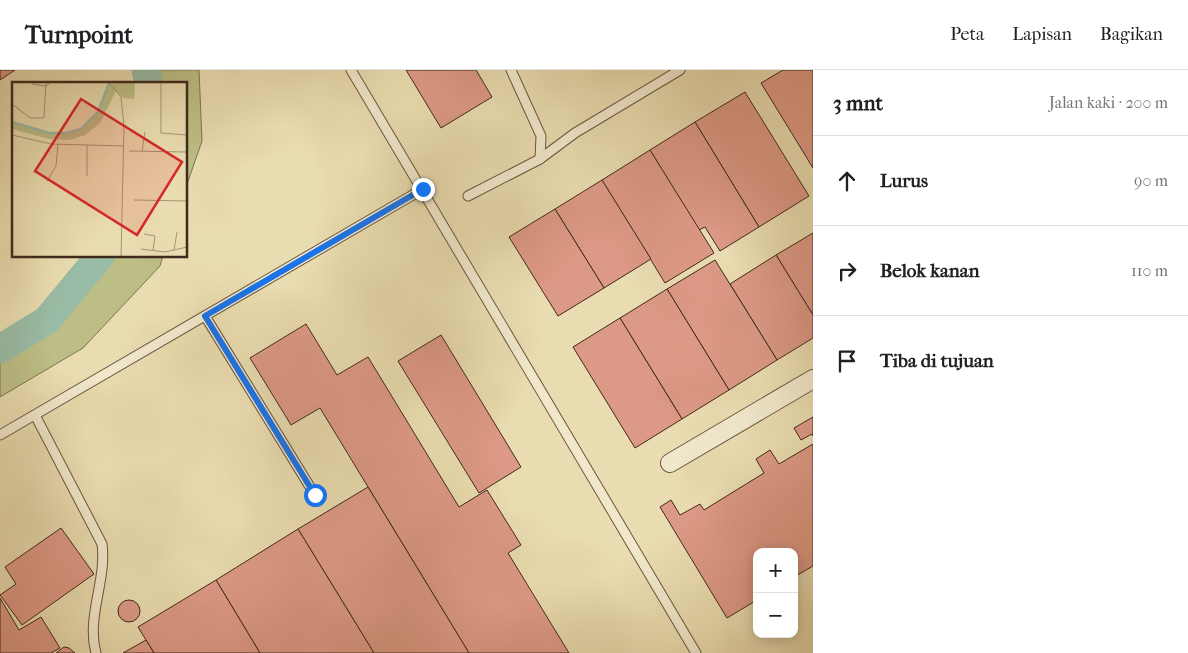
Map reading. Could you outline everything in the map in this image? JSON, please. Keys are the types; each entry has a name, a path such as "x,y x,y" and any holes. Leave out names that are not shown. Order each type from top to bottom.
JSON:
{"street":[{"path":"670,463 813,379"}],"lane":[{"path":"351,70 696,653"},
{"path":"511,70 541,136 540,159"},
{"path":"468,196 540,159 576,133 680,70"},
{"path":"0,435 423,189"},
{"path":"205,316 315,495"},
{"path":"35,415 102,544 104,560 93,625 96,653"}],"green space":[{"path":"146,70 199,70 202,141 188,181 188,82 149,82"},
{"path":"98,258 162,258 160,266 83,348 0,397 0,349 47,320"}],"building":[{"path":"0,70 15,70 0,80"},
{"path":"406,70 476,70 492,97 441,128"},
{"path":"783,70 813,70 813,168 761,83"},
{"path":"745,92 809,196 759,227 695,122"},
{"path":"695,122 759,227 720,251 705,227 699,230 650,150"},
{"path":"650,150 714,253 665,283 602,180"},
{"path":"602,180 651,259 604,288 555,209"},
{"path":"555,209 604,288 558,316 509,237"},
{"path":"813,233 813,315 776,255"},
{"path":"776,255 813,315 813,338 777,360 730,284"},
{"path":"715,260 777,360 729,390 667,289"},
{"path":"667,289 729,390 682,419 620,318"},
{"path":"620,318 682,419 635,448 573,347"},
{"path":"306,324 337,375 368,357 459,507 487,490 521,545 508,553 569,653 469,653 320,408 291,425 250,358"},
{"path":"441,335 521,467 479,493 398,361"},
{"path":"813,417 813,436 812,434 801,440 794,428"},
{"path":"813,444 813,566 798,575 798,548 753,548 753,602 727,618 660,507 671,500 680,515 700,504 704,510 764,473 756,459 770,450 779,464"},
{"path":"368,487 469,653 374,653 298,529"},
{"path":"61,528 94,574 22,625 0,595 16,584 5,567"},
{"path":"298,529 374,653 260,653 216,580"},
{"path":"216,580 260,653 154,653 138,627"},
{"path":"0,598 19,630 41,617 60,648 51,653 0,653"},
{"path":"125,600 133,600 140,607 140,615 133,622 125,622 118,615 118,607"},
{"path":"146,640 154,653 123,653"},
{"path":"64,647 69,648 75,653 56,653"}],"waterway":[{"path":"146,70 149,82"},
{"path":"0,349 47,320 98,258"}],"route":[{"path":"315,495 205,316 423,189"}]}
